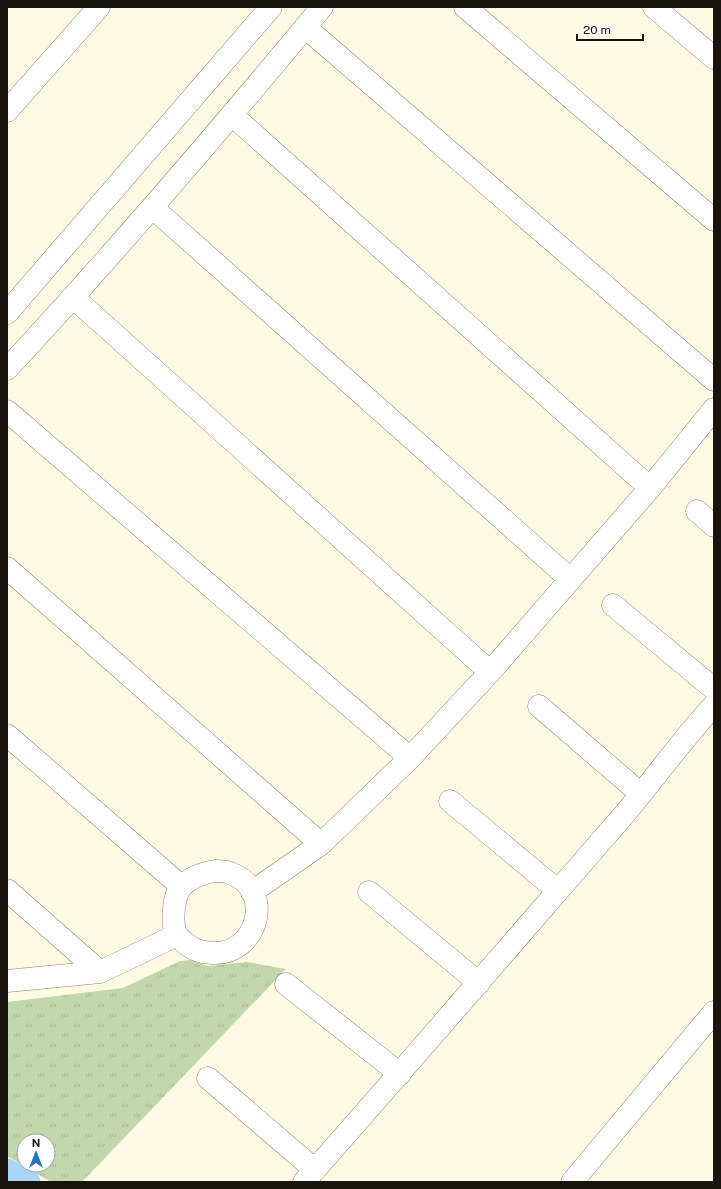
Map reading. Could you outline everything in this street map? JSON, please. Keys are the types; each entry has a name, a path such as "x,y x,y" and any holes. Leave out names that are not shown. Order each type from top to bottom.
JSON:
{"street":[{"path":"7,111 99,7"},
{"path":"7,313 271,7"},
{"path":"7,370 74,298 153,208 322,7"},
{"path":"465,7 714,220"},
{"path":"654,7 714,58"},
{"path":"306,27 714,380"},
{"path":"232,115 650,488"},
{"path":"153,208 570,579"},
{"path":"74,298 490,672"},
{"path":"252,892 322,844 410,758 490,672 650,488 714,409"},
{"path":"7,411 410,758"},
{"path":"697,512 714,526"},
{"path":"7,568 322,844"},
{"path":"613,605 714,689"},
{"path":"208,1078 310,1176 480,983 557,890 641,794 714,705"},
{"path":"538,706 641,794"},
{"path":"7,735 181,886"},
{"path":"450,801 557,890"},
{"path":"215,871 230,873 243,880 252,892 257,903 258,916 254,928 247,938 229,951 216,953 202,952 191,948 177,935 174,905 181,886 200,874 215,871"},
{"path":"7,890 100,972"},
{"path":"369,892 480,983"},
{"path":"7,981 100,972 177,935"},
{"path":"286,984 400,1074"},
{"path":"572,1182 714,1012"}],"green space":[{"path":"190,960 208,966 247,962 286,969 82,1182 51,1182 36,1173 56,1173 56,1133 16,1133 16,1161 7,1156 7,1002 123,988 180,961"}],"waterway":[{"path":"7,1170 29,1182"}]}
